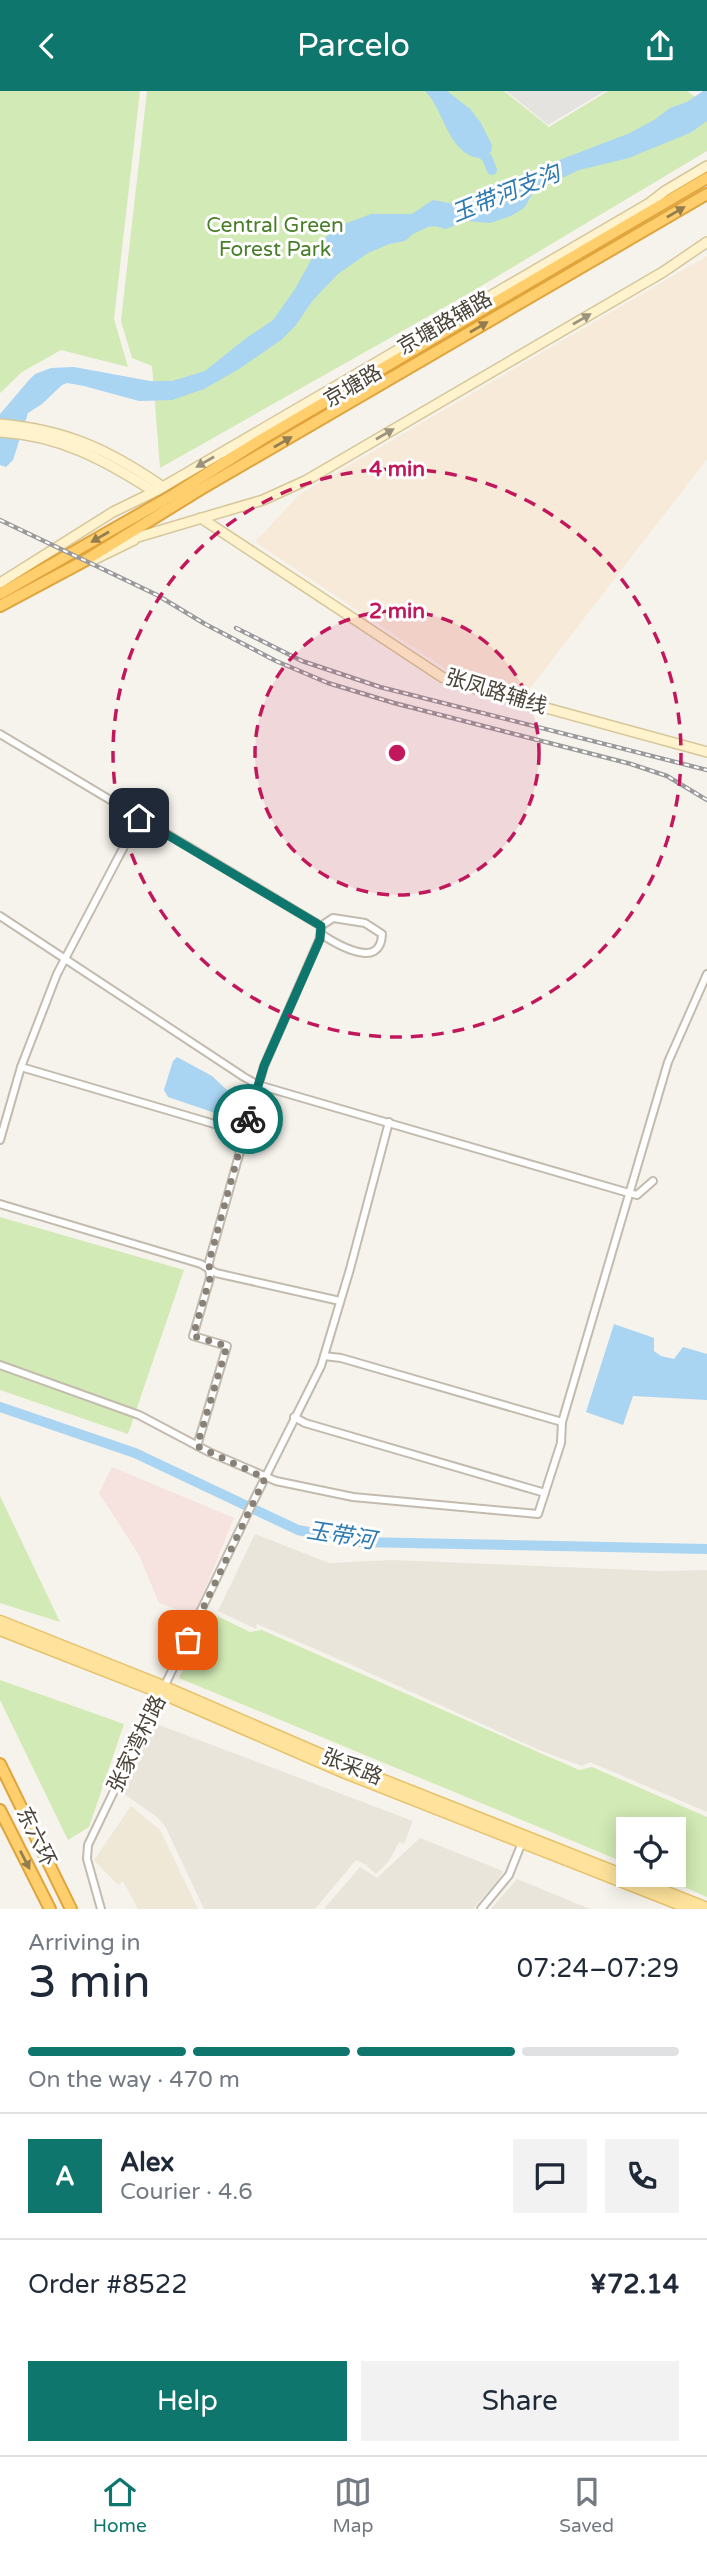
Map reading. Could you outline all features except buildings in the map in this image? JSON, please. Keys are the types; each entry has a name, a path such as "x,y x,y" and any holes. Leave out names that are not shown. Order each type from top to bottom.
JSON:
{"highway":[{"name":"京塘路","path":"0,594 173,495 262,439 707,179"},
{"name":"京塘路","path":"0,606 75,565 707,194"},
{"name":"东六环","path":"0,1765 71,1909"},
{"path":"0,1810 48,1907"}],"main road":[{"name":"张采路","path":"0,1621 164,1690 324,1764 707,1908"},
{"name":"张采路","path":"0,1630 164,1690"},
{"name":"张采路","path":"523,1838 691,1909"}],"street":[{"name":"京塘路辅路","path":"0,583 113,512 158,489 648,204 707,166"},
{"path":"119,539 138,537 263,500 307,480 663,272 707,242"},
{"path":"0,424 37,428 75,438 121,460 158,489"},
{"path":"0,432 43,437 74,446 158,489"},
{"name":"张凤路辅线","path":"201,518 442,677 462,685 707,752"},
{"path":"75,565 99,558 138,537"},
{"path":"0,734 321,926"},
{"path":"0,1140 21,1067 57,974 139,818"},
{"path":"0,916 258,1085 637,1195 653,1181"},
{"path":"321,926 333,918 365,923 382,934 382,943 377,949 365,953 354,952 321,934"},
{"path":"197,1446 227,1346 193,1336 210,1278 209,1262 264,1066 321,934 321,926"},
{"path":"0,1365 139,1415 265,1478 353,1497 538,1514 561,1443 562,1422 668,1062 707,974"},
{"path":"21,1067 244,1133"},
{"name":"张家湾村路","path":"101,1909 87,1859 89,1845 324,1356 389,1122"},
{"path":"0,1204 201,1264 216,1273 340,1301"},
{"path":"324,1356 341,1358 562,1422"},
{"path":"294,1417 305,1423 545,1493"},
{"path":"481,1909 509,1875 523,1838"}],"shaded area":[{"path":"506,91 605,91 548,125"},
{"path":"707,256 707,459 525,695 481,683 446,669 255,542 300,494"},
{"path":"112,1467 234,1518 194,1616 159,1603 139,1555 99,1493"},
{"path":"255,1534 329,1563 392,1560 659,1571 707,1570 707,1812 590,1762 582,1766 539,1750 352,1665 257,1624 256,1629 218,1611"},
{"path":"154,1723 413,1821 404,1844 399,1842 389,1861 376,1874 356,1860 315,1909 204,1909 165,1826 157,1817 121,1792"},
{"path":"131,1806 160,1830 198,1909 138,1909 123,1881 118,1885 94,1860"},
{"path":"420,1838 503,1871 473,1909 324,1909 360,1867 377,1878"},
{"path":"517,1879 590,1909 491,1909"}],"green space":[{"path":"0,91 140,91 114,319 128,367 61,350 22,372 0,393"},
{"name":"Central Green Forest Park","path":"147,91 504,91 549,127 608,91 687,91 707,106 707,151 466,295 160,468 152,366 132,358 121,321"},
{"path":"0,1217 184,1270 128,1434 0,1390"},
{"path":"0,1496 60,1622 0,1603"},
{"path":"211,1613 250,1632 262,1630 579,1770 592,1767 707,1817 707,1897 684,1887 686,1887 686,1817 616,1817 616,1859 179,1678"},
{"path":"0,1680 124,1724 89,1827 68,1840 0,1700"}],"water":[{"path":"425,91 447,91 470,109 492,145 491,152 478,158 459,148"},
{"name":"玉带河支沟","path":"707,91 707,121 690,133 629,158 579,170 537,190 524,208 511,216 490,223 466,221 446,229 428,227 405,241 368,253 338,274 281,340 204,389 172,400 139,401 84,386 67,383 62,385 28,413 13,460 6,467 0,465 0,414 35,374 51,368 74,367 150,381 172,381 205,371 273,320 295,289 320,244 342,225 371,214 412,214 433,200 460,205 500,181 522,182 549,164 630,133"},
{"path":"177,1057 212,1076 230,1093 229,1108 224,1116 168,1097 164,1090 173,1061"},
{"path":"614,1324 654,1338 654,1351 661,1356 674,1359 683,1347 707,1354 707,1400 633,1396 623,1425 586,1412"}],"waterway":[{"path":"473,146 487,158 492,170"},
{"name":"玉带河","path":"0,1407 135,1453 298,1530 359,1542 707,1549"}],"railway":[{"path":"0,520 157,595 276,661 328,683 394,703 631,764 667,776 707,800"},
{"path":"236,628 302,661 380,687 707,770"}],"way so far":[{"path":"188,1640 265,1478 197,1446 227,1346 193,1336 210,1278 209,1262 248,1119"}],"route":[{"path":"139,818 321,926 320,939 264,1066 248,1119"}]}
